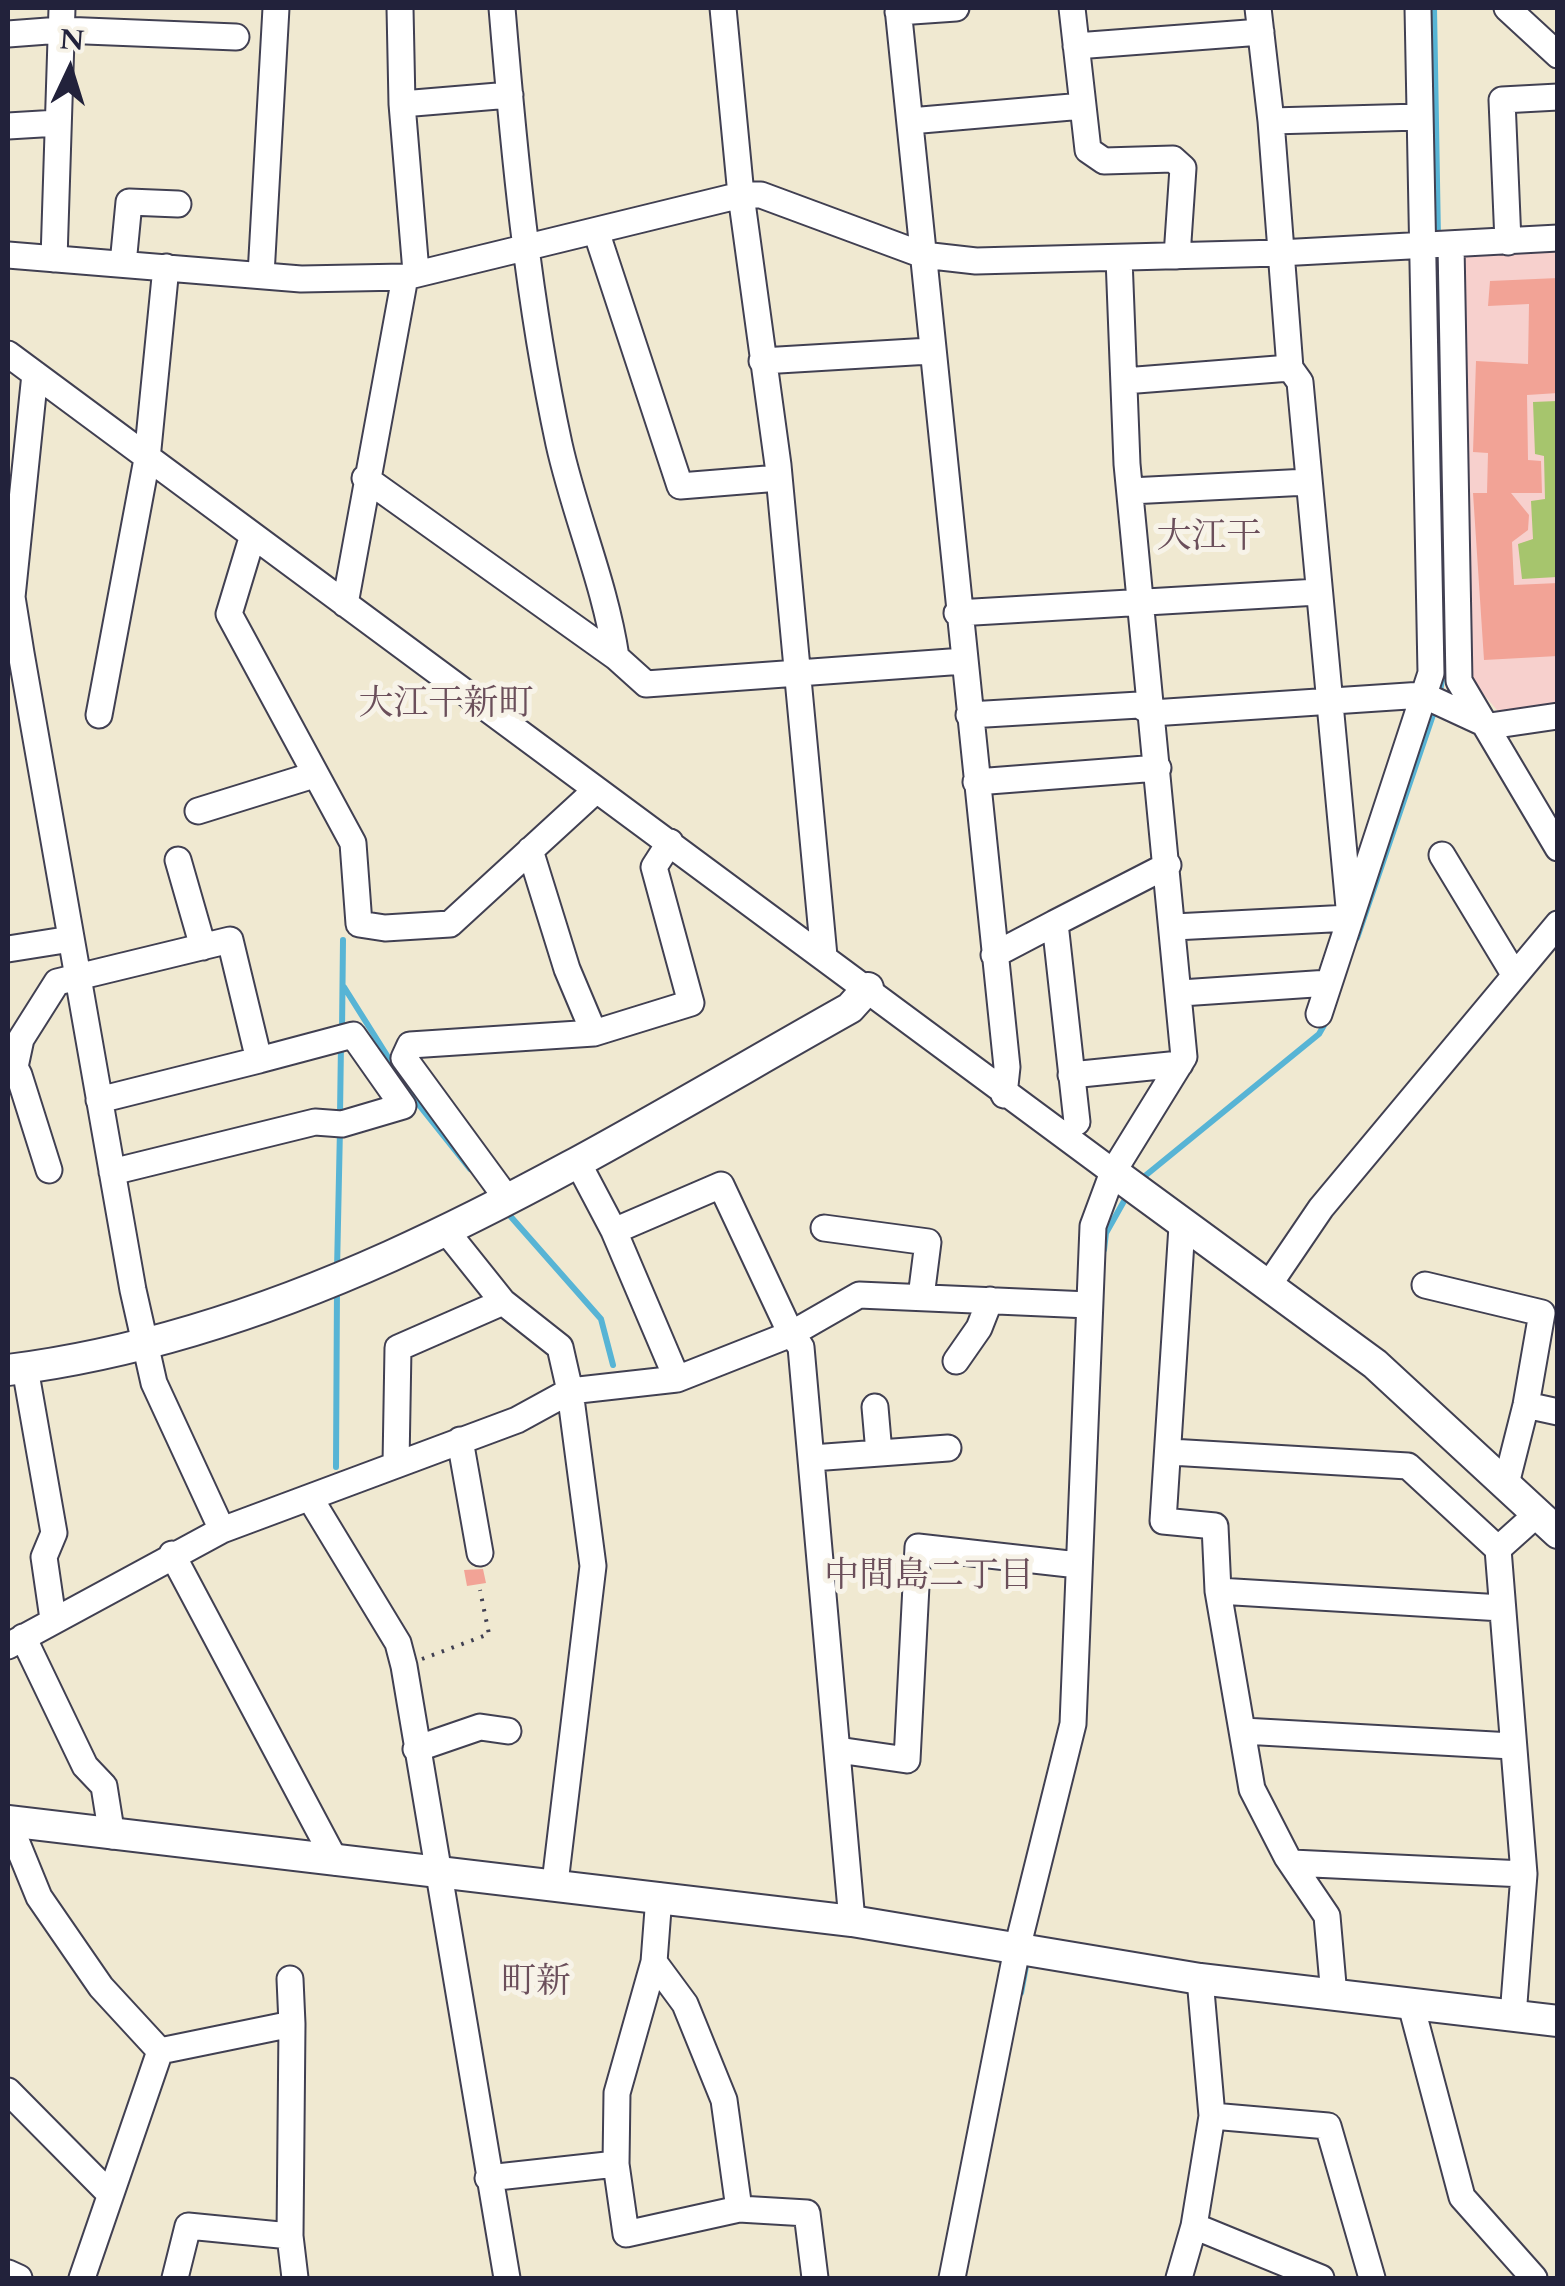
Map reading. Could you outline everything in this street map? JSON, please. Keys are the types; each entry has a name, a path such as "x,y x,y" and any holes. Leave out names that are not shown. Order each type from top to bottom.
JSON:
{"street":[{"path":"261,275 276,8"},
{"path":"344,604 365,478 410,275 400,8"},
{"path":"502,8 527,248 560,448 609,614 616,656"},
{"path":"722,8 741,195 779,478 824,956"},
{"path":"956,8 898,10 957,613 1007,1067 1004,1095"},
{"path":"1072,8 1088,150 1104,162 1174,159 1183,168 1176,256"},
{"path":"1319,1014 1431,673 1418,8"},
{"path":"1507,8 1558,55"},
{"path":"8,34 61,19 236,37"},
{"path":"54,259 61,19"},
{"path":"1076,46 1260,20 1290,368 1300,382 1350,918"},
{"path":"402,104 510,95"},
{"path":"1508,242 1502,100 1558,98"},
{"path":"910,121 1083,106"},
{"path":"1271,121 1420,117"},
{"path":"8,126 58,123"},
{"path":"8,255 261,275 410,275 741,195 761,196 924,255 976,262 1279,253 1558,238"},
{"path":"124,264 128,202 178,204"},
{"path":"596,231 680,486 779,478"},
{"path":"1452,245 1460,681 1490,726 1496,749 1558,848"},
{"path":"952,2278 1073,1724 1092,1226 1113,1172 1184,1057 1181,993 1130,491 1119,258"},
{"path":"99,715 148,459 166,267"},
{"path":"762,361 930,351"},
{"path":"8,354 595,791 868,988 1004,1095 1375,1364 1548,1524 1498,1549"},
{"path":"1124,381 1290,368"},
{"path":"35,374 12,597 145,1344 154,1383 222,1530"},
{"path":"365,478 616,656 646,684 964,661"},
{"path":"1130,491 1308,482"},
{"path":"252,538 230,614 353,843 359,924 385,928 450,924 595,791"},
{"path":"957,613 1318,592"},
{"path":"969,714 1138,705 1152,714 1423,696 1490,726 1558,716"},
{"path":"976,782 1158,768"},
{"path":"198,811 314,775"},
{"path":"508,1200 404,1058 410,1045 594,1033 691,1003 654,867 670,842"},
{"path":"530,850 567,969 594,1033"},
{"path":"1442,855 1514,974"},
{"path":"178,860 204,948"},
{"path":"994,955 1168,866"},
{"path":"1174,927 1350,918"},
{"path":"1054,923 1077,1122"},
{"path":"1268,1286 1321,1208 1558,924"},
{"path":"8,949 70,938"},
{"path":"49,1170 10,1063 32,1016 56,982 230,940 258,1060"},
{"path":"1181,993 1329,984"},
{"path":"53,1620 44,1557 54,1533 16,1369 145,1344 323,1287 447,1232 850,1008 868,988"},
{"path":"99,1100 353,1035 402,1106 342,1124 315,1122 112,1172"},
{"path":"1072,1075 1180,1064"},
{"path":"577,1161 614,1231 677,1379"},
{"path":"614,1231 721,1185 791,1334 801,1346 852,1921"},
{"path":"1182,1226 1170,1452 1162,1522 1215,1526 1218,1591 1252,1789 1292,1863 1327,1916 1334,1996"},
{"path":"824,1228 928,1242 920,1297"},
{"path":"447,1232 503,1302 560,1347 570,1391 593,1566 556,1883"},
{"path":"1424,1285 1542,1313 1526,1405 1506,1484"},
{"path":"112,1836 104,1786 85,1766 15,1642 172,1554 222,1530 517,1420 570,1391 677,1379 791,1334 859,1295 1089,1305"},
{"path":"956,1361 979,1328 990,1300"},
{"path":"396,1464 398,1348 503,1302"},
{"path":"1526,1405 1558,1412"},
{"path":"875,1408 879,1453"},
{"path":"460,1440 480,1553"},
{"path":"812,1458 948,1448"},
{"path":"1170,1452 1408,1466 1498,1549 1524,1874 1513,2016"},
{"path":"310,1498 398,1643 404,1666 506,2278"},
{"path":"838,1750 907,1760 918,1547 1078,1565"},
{"path":"172,1554 336,1862"},
{"path":"1218,1591 1502,1608"},
{"path":"416,1749 480,1727 508,1730"},
{"path":"1243,1731 1512,1746"},
{"path":"8,1821 852,1921 1200,1979 1558,2021"},
{"path":"8,1821 39,1898 102,1987 160,2051"},
{"path":"1292,1863 1524,1874"},
{"path":"658,1896 654,1962 617,2093 616,2164 626,2234 739,2209 807,2212 815,2278"},
{"path":"654,1962 686,2004 724,2100 739,2209"},
{"path":"1179,2278 1194,2226 1212,2116 1200,1979"},
{"path":"290,1980 290,2236 295,2278"},
{"path":"1411,2004 1462,2197 1534,2278"},
{"path":"160,2051 292,2024"},
{"path":"82,2278 108,2192 160,2051"},
{"path":"8,2091 108,2192"},
{"path":"1212,2116 1328,2126 1372,2278"},
{"path":"488,2178 616,2164"},
{"path":"176,2278 188,2226 290,2236"},
{"path":"1194,2226 1321,2278"},
{"path":"8,2273 19,2278"}],"path":[{"path":"404,1666 489,1634 480,1590"}],"shaded area":[{"path":"1557,248 1557,706 1503,717 1466,674 1458,255"}],"green space":[{"path":"1557,401 1557,577 1522,579 1518,544 1533,539 1531,501 1545,499 1544,456 1535,454 1533,402"}],"building":[{"path":"1558,278 1558,393 1527,395 1528,460 1541,461 1542,493 1511,493 1529,515 1528,530 1512,542 1514,585 1558,583 1558,656 1484,660 1473,493 1487,493 1488,453 1473,452 1476,361 1528,364 1529,304 1488,306 1490,281"},
{"path":"483,1569 486,1583 467,1586 464,1570"}],"waterway":[{"path":"1434,8 1438,238"},
{"path":"1439,250 1446,656 1439,697"},
{"path":"1357,938 1435,709"},
{"path":"342,1030 343,940"},
{"path":"344,987 415,1100 470,1169"},
{"path":"1140,1180 1319,1034 1327,1020"},
{"path":"340,1115 341,1043"},
{"path":"337,1270 340,1128"},
{"path":"1104,1250 1106,1233 1128,1194"},
{"path":"504,1209 601,1319 613,1365"},
{"path":"336,1467 337,1288"},
{"path":"1021,1993 1027,1961"}],"district":[{"name":"大江干","path":"1209,539"},
{"name":"大江干新町","path":"446,706"},
{"name":"中間島二丁目","path":"929,1578"},
{"name":"町新","path":"536,1984"}]}
